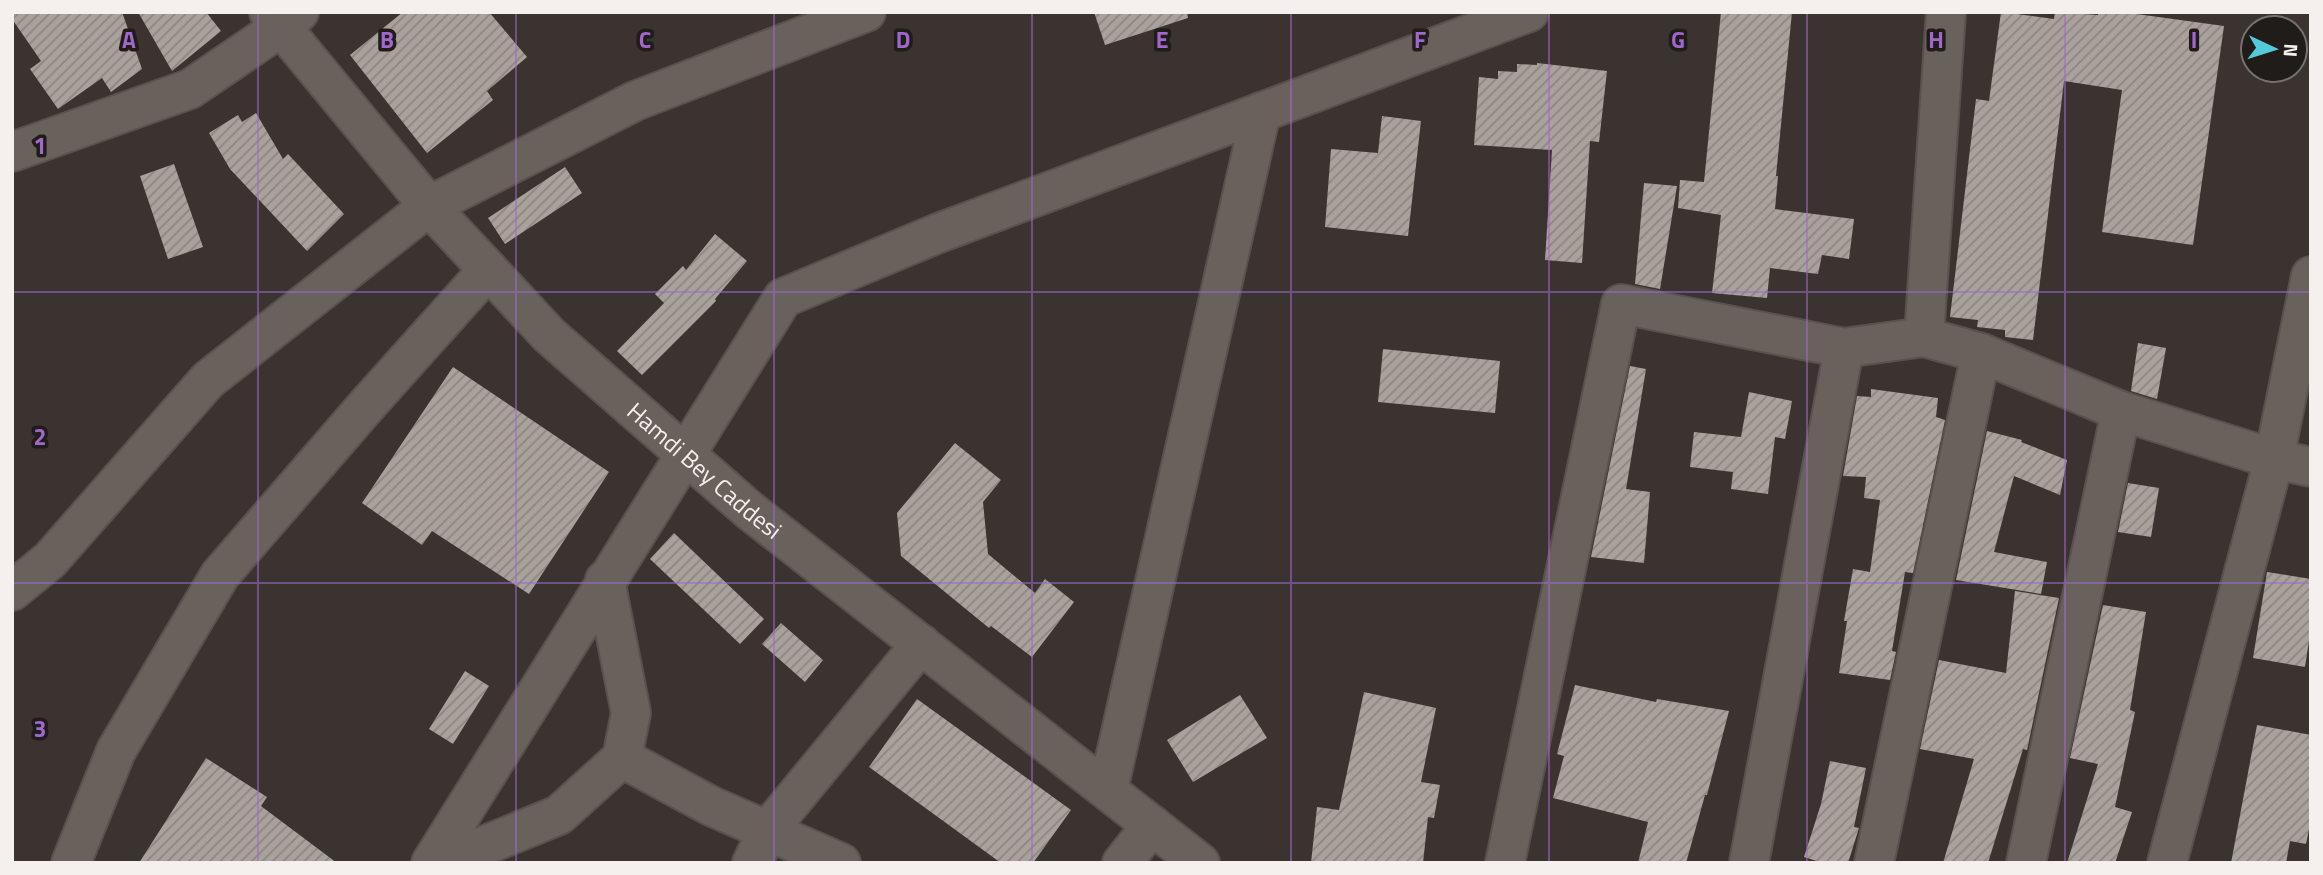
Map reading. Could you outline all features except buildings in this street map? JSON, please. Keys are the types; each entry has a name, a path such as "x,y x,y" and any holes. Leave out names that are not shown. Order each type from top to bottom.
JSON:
{"street":[{"path":"431,863 783,298 936,234 1529,12"},
{"path":"1924,338 1946,12"},
{"path":"12,591 50,560 208,380 429,206 635,101 847,15"},
{"path":"12,152 190,89 283,17"},
{"name":"Hamdi Bey Caddesi","path":"283,17 429,206 549,335 749,510 1200,863"},
{"path":"1108,790 1261,112"},
{"path":"71,863 116,751 220,575 366,405 488,270"},
{"path":"2166,863 2274,459 2311,276"},
{"path":"1505,863 1621,304 1844,348 1924,338 1981,353 2121,411 2274,459 2311,467"},
{"path":"1749,863 1844,348"},
{"path":"1874,863 1981,353"},
{"path":"2026,863 2121,411"},
{"path":"442,863 559,815 622,758 631,713 606,580"},
{"path":"760,846 921,644"},
{"path":"622,758 711,806 760,846 841,863"},
{"path":"1122,863 1152,825"}]}
